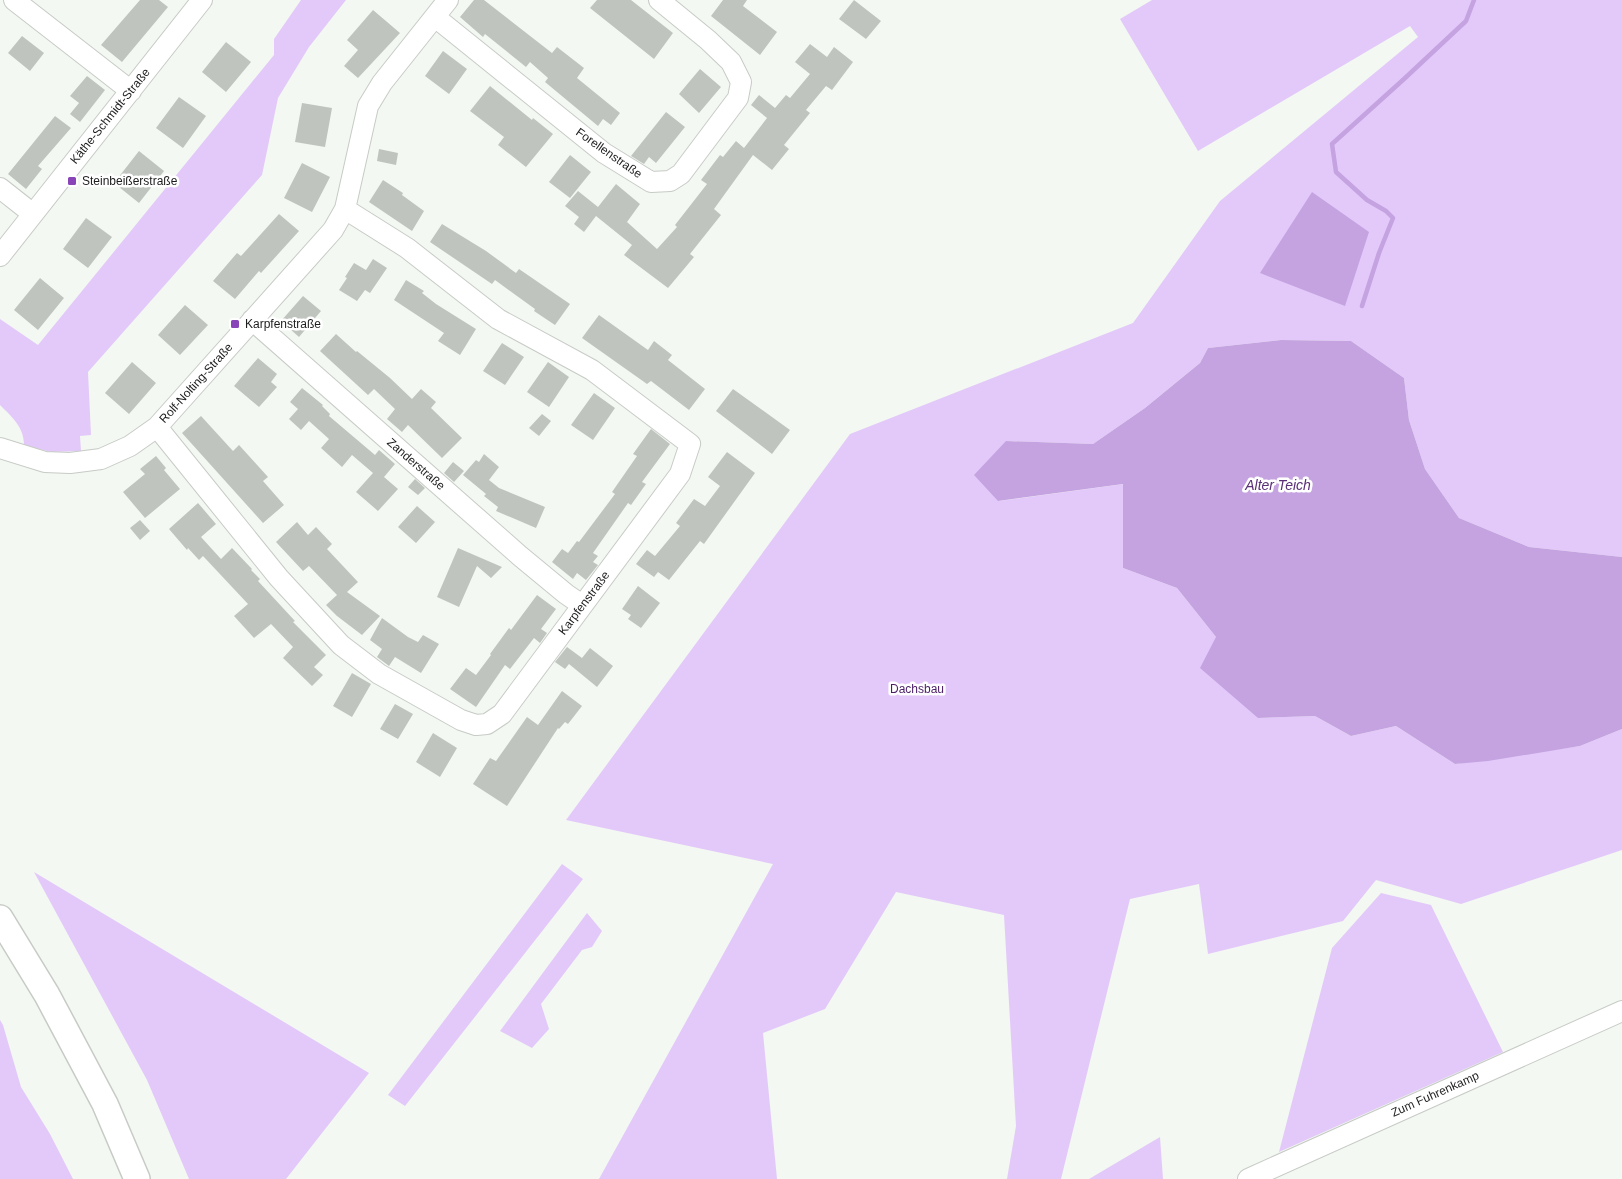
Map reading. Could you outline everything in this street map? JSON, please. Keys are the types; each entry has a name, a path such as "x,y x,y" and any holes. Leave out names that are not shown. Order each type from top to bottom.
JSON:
{"main road":[{"path":"0,918 46,996 105,1104 137,1179"}],"street":[{"path":"14,0 131,91"},
{"name":"Käthe-Schmidt-Straße","path":"0,256 202,0"},
{"name":"Rolf-Nolting-Straße","path":"0,448 45,462 70,463 101,459 130,446 157,427 333,230 345,209 368,106 382,83 448,0"},
{"name":"Forellenstraße","path":"435,17 604,153 651,182 670,182 680,174 738,98 741,82 731,62 708,40 658,0"},
{"path":"0,188 33,214"},
{"name":"Karpfenstraße","path":"157,427 280,578 342,645 379,674 461,720 476,725 487,724 502,714 680,474 690,444 592,370 498,319 407,248 345,209"},
{"name":"Zanderstraße","path":"252,320 520,556 582,605"},
{"name":"Zum Fuhrenkamp","path":"1248,1179 1622,1011"}],"green space":[{"path":"301,0 346,0 309,47 278,98 262,175 88,372 91,435 80,436 81,451 51,452 24,445 20,428 0,405 0,319 38,345 274,55 274,39"},
{"name":"Dachsbau","path":"1152,0 1622,0 1622,557 1529,547 1459,518 1425,469 1409,420 1404,378 1351,341 1281,340 1208,348 1200,363 1145,408 1093,444 1006,441 999,501 1124,484 1123,568 1177,588 1216,637 1258,718 1315,716 1351,736 1396,726 1455,764 1580,746 1622,729 1622,850 1461,904 1376,880 1343,921 1208,954 1199,884 1130,899 1061,1179 1007,1179 1016,1126 1004,915 896,892 825,1009 763,1033 777,1179 599,1179 773,864 566,820 850,434 1133,323 1220,201 1418,37 1410,26 1198,151 1120,19"},
{"path":"562,864 583,879 405,1106 388,1095"},
{"path":"34,872 369,1073 286,1179 189,1179 147,1080"},
{"path":"1381,893 1431,905 1503,1052 1279,1152 1332,948"},
{"path":"587,913 602,931 592,947 582,950 541,1004 549,1029 532,1048 500,1031"},
{"path":"0,1020 21,1087 50,1134 73,1179 0,1179"},
{"path":"1160,1137 1163,1179 1089,1179"}],"water":[{"path":"1312,192 1369,232 1345,306 1260,273"},
{"name":"Alter Teich","path":"1281,340 1351,341 1404,378 1409,420 1425,469 1459,518 1529,547 1622,557 1622,729 1580,746 1488,761 1455,764 1396,726 1351,736 1315,716 1258,718 1200,668 1216,637 1177,588 1123,568 1123,484 998,501 974,475 1006,441 1093,444 1145,408 1200,363 1208,348"}],"building":[{"path":"140,0 159,0 168,7 122,62 101,45"},
{"path":"474,0 484,0 552,53 557,47 584,68 577,78 620,113 611,125 603,119 598,126 545,82 548,78 530,62 526,67 485,34 483,37 460,17"},
{"path":"597,0 631,0 673,33 654,59 590,8"},
{"path":"723,0 747,0 743,6 777,32 760,55 711,16"},
{"path":"854,0 881,21 866,39 839,19"},
{"path":"373,10 400,33 358,78 344,66 358,50 347,40"},
{"path":"22,36 44,53 30,71 8,53"},
{"path":"226,42 251,62 226,92 202,72"},
{"path":"810,44 827,57 834,47 853,62 832,90 826,86 806,110 810,113 784,145 789,149 772,170 753,155 714,209 721,215 690,254 694,257 668,288 624,255 632,245 596,216 584,232 574,224 579,217 565,206 578,191 598,207 616,184 640,204 627,222 657,249 677,227 675,225 707,184 701,180 720,155 723,157 736,141 744,148 767,118 751,105 759,95 775,108 786,95 790,98 810,74 795,62"},
{"path":"443,51 467,69 449,94 425,76"},
{"path":"700,69 721,87 699,113 679,94"},
{"path":"87,76 105,90 80,122 70,114 79,103 70,96"},
{"path":"490,86 532,120 533,118 553,134 526,167 498,145 504,137 470,111"},
{"path":"179,97 206,116 183,148 156,128"},
{"path":"302,103 332,108 325,147 295,142"},
{"path":"666,112 685,127 656,163 649,157 644,164 631,156"},
{"path":"55,116 71,128 38,166 42,169 26,189 8,174"},
{"path":"379,149 398,153 396,165 377,161"},
{"path":"139,151 164,171 139,203 114,183"},
{"path":"570,155 591,172 570,198 549,182"},
{"path":"302,163 330,177 312,212 284,198"},
{"path":"383,180 403,193 402,195 424,211 412,231 369,202"},
{"path":"279,214 299,231 261,273 259,271 235,299 213,281 237,253 241,256"},
{"path":"86,218 112,237 88,268 63,249"},
{"path":"442,224 486,251 516,273 519,269 570,304 555,325 495,280 492,284 430,242"},
{"path":"373,259 387,268 370,293 365,290 357,301 339,290 354,263 366,270"},
{"path":"40,278 64,298 38,330 14,310"},
{"path":"406,280 424,291 422,293 436,304 476,329 460,355 438,341 444,333 394,300"},
{"path":"303,296 321,311 299,337 281,321"},
{"path":"185,305 208,325 180,355 158,335"},
{"path":"599,315 648,350 654,341 672,355 668,360 705,389 689,410 651,381 647,384 582,338"},
{"path":"336,334 390,378 412,399 421,389 436,402 431,408 462,438 442,458 408,425 402,432 387,419 395,409 374,389 368,395 320,351"},
{"path":"502,343 524,357 505,385 483,371"},
{"path":"258,358 277,374 271,382 277,387 259,407 234,386"},
{"path":"132,362 156,383 129,414 105,393"},
{"path":"548,362 569,377 549,407 527,392"},
{"path":"302,388 323,405 330,414 329,416 375,455 379,450 395,464 384,477 398,489 378,511 356,492 373,473 352,455 342,467 321,448 329,439 309,421 301,430 289,419 298,409 290,402"},
{"path":"733,389 790,430 772,454 716,411"},
{"path":"594,393 615,408 593,440 571,425"},
{"path":"542,414 551,421 539,436 529,428"},
{"path":"201,416 233,451 239,445 268,477 263,481 284,505 263,523 182,433"},
{"path":"651,429 670,444 642,482 646,484 631,505 628,503 593,553 598,556 593,562 598,565 586,580 577,573 573,579 552,562 562,549 568,553 577,541 579,542 615,494 612,492 637,456 633,454"},
{"path":"727,452 755,473 704,544 700,541 669,580 658,572 654,577 636,564 647,550 655,556 680,526 676,523 694,499 705,506 720,486 708,477"},
{"path":"484,454 499,467 489,480 499,488 545,507 536,528 496,511 498,507 463,475 476,460 479,462"},
{"path":"156,456 166,468 164,470 180,489 145,518 123,492 145,474 140,469"},
{"path":"453,462 464,471 454,482 444,473"},
{"path":"415,479 425,488 418,495 408,487"},
{"path":"198,503 216,524 201,537 221,559 232,548 260,579 258,581 295,621 293,622 326,655 314,667 323,675 312,686 283,658 293,647 271,624 254,638 234,616 248,604 203,556 199,560 188,548 187,550 169,529"},
{"path":"417,506 435,522 416,543 398,527"},
{"path":"140,520 150,531 140,540 130,528"},
{"path":"297,522 308,535 316,527 332,544 327,549 358,582 347,592 380,616 362,635 326,605 337,595 309,566 303,571 276,542"},
{"path":"458,548 502,567 491,578 477,566 459,607 437,597"},
{"path":"638,586 660,603 641,628 628,619 631,615 622,609"},
{"path":"537,595 556,609 541,629 547,633 540,643 534,638 510,669 505,665 476,707 450,689 466,668 476,675 509,628 511,630"},
{"path":"382,618 418,642 423,635 439,644 421,673 395,657 389,666 377,657 382,649 370,640"},
{"path":"567,647 582,658 590,648 613,666 597,687 569,664 565,669 555,662"},
{"path":"352,673 371,684 352,717 333,706"},
{"path":"562,691 582,706 568,724 565,722 558,728 507,806 473,784 490,758 496,761 527,717 538,725"},
{"path":"395,704 413,714 398,739 380,729"},
{"path":"433,733 457,748 440,777 416,762"}],"waterway":[{"path":"1362,306 1379,253 1393,218 1386,211 1367,200 1336,172 1332,144 1466,21 1474,0"}],"place":[{"name":"Steinbeißerstraße","path":"72,181"},
{"name":"Karpfenstraße","path":"235,324"}]}
